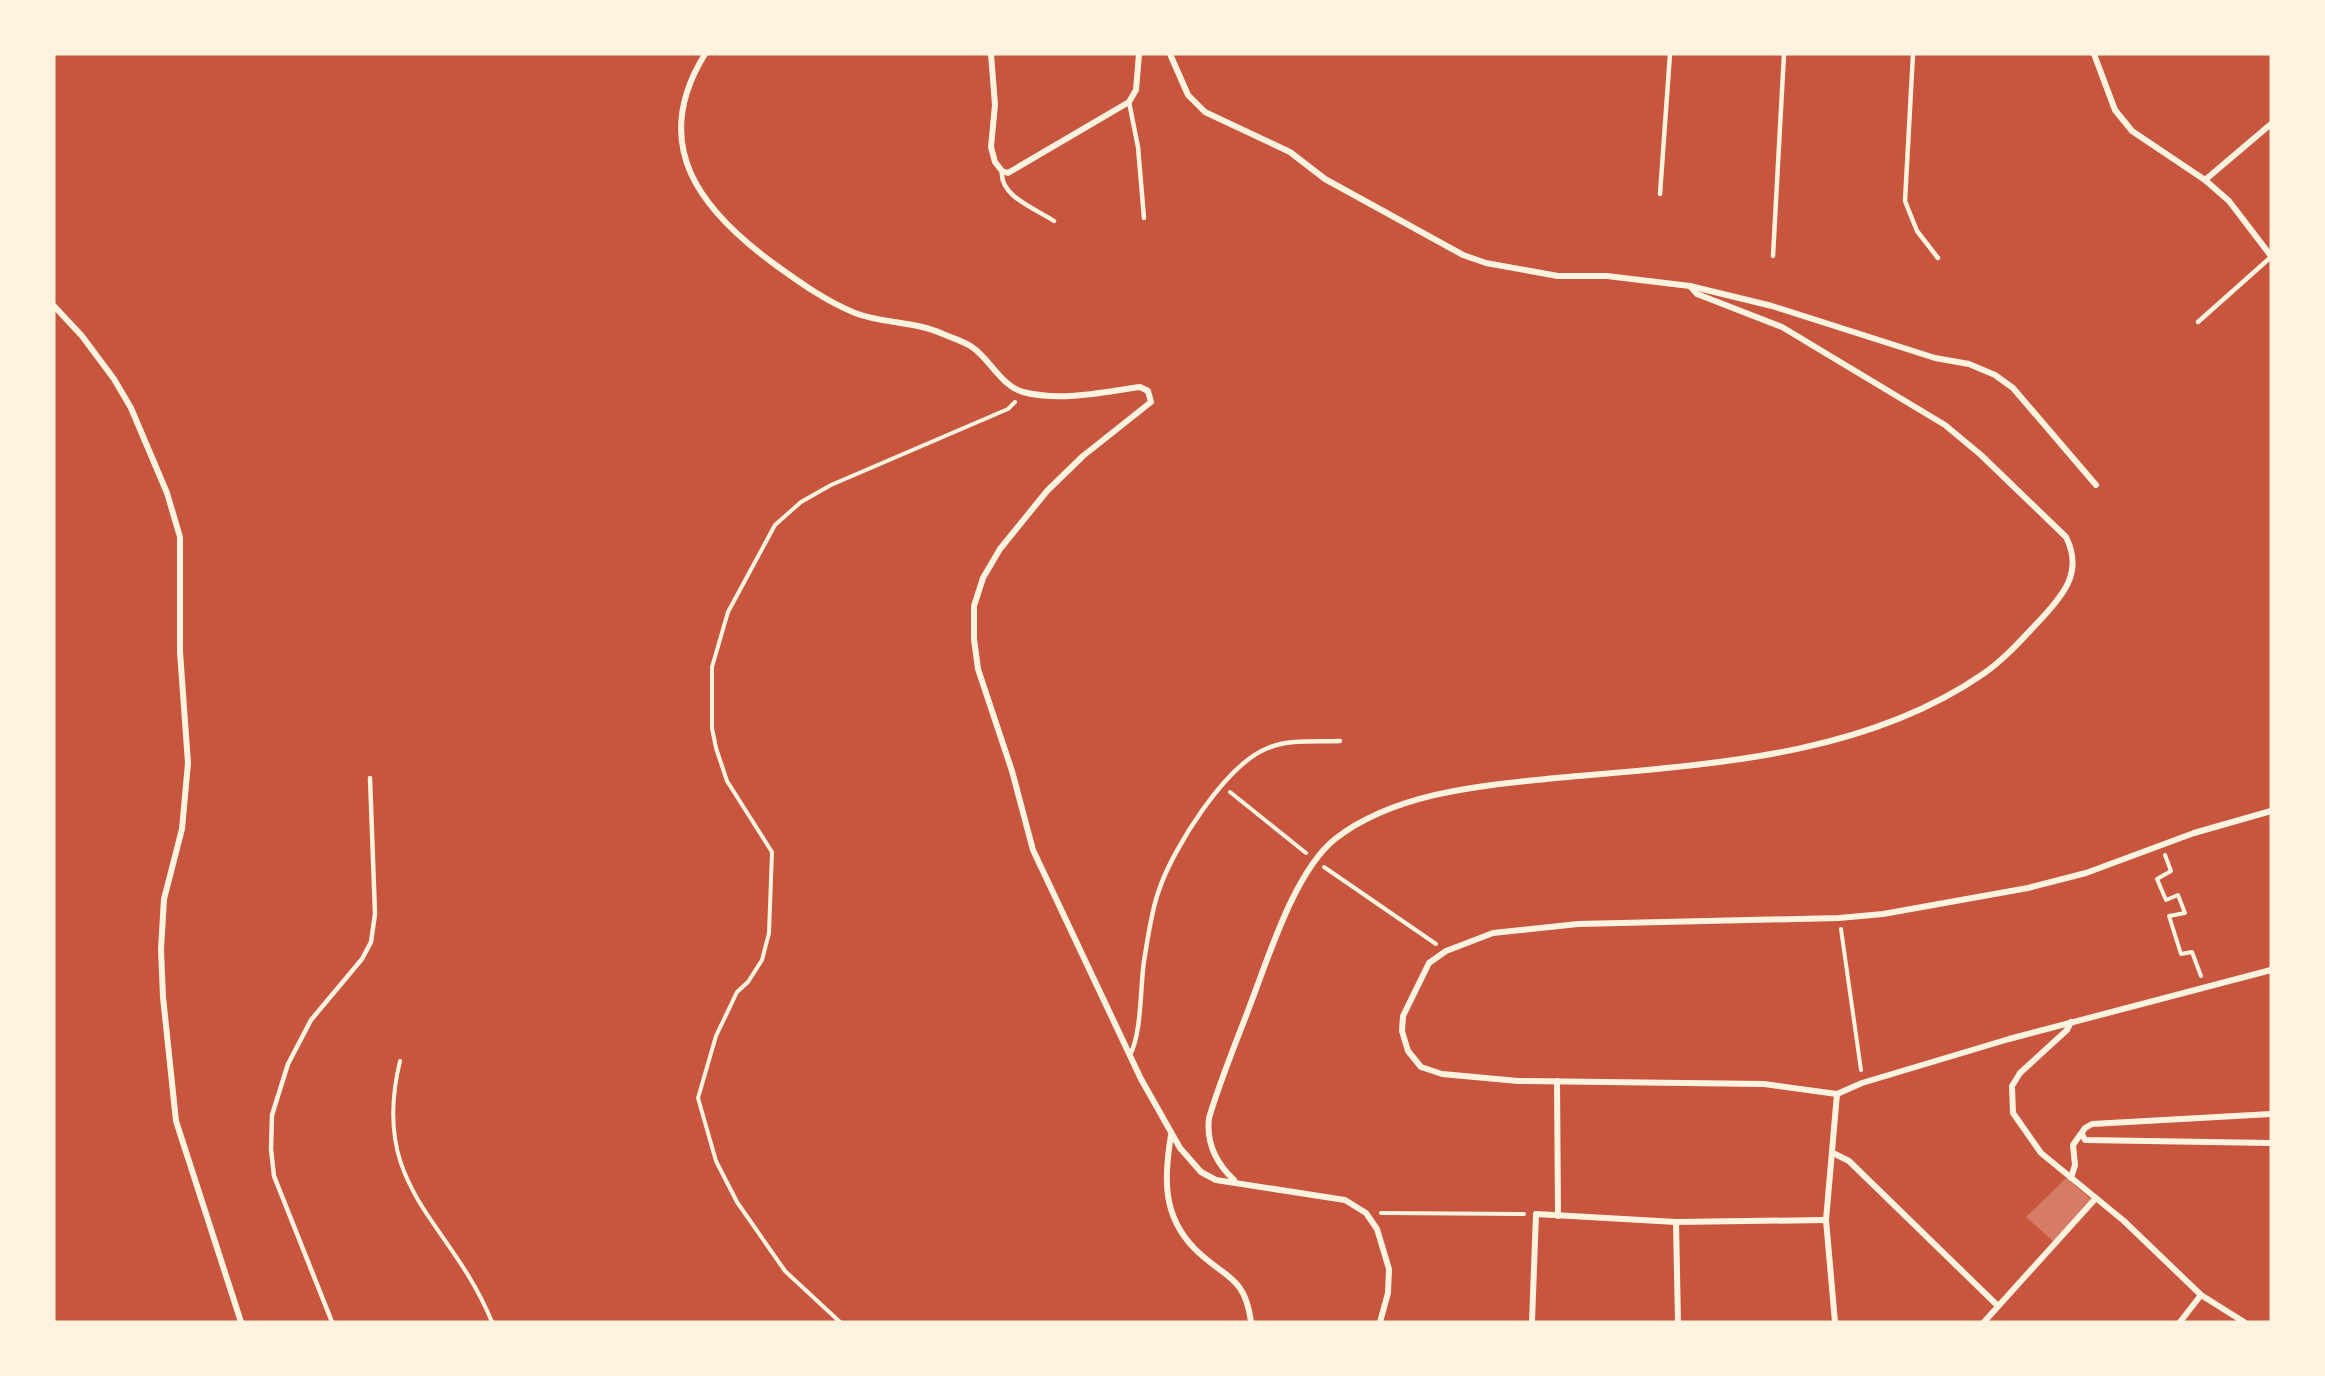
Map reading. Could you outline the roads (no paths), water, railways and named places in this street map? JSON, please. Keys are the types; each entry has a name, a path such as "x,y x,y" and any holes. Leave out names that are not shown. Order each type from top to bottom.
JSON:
{"street":[{"path":"705,54 690,79 681,107 681,145 691,173 722,222 743,241 826,301 858,314 929,328 973,347 1019,391 1042,396 1069,396 1140,387 1148,391 1150,402 1083,456 1030,509 1000,549 983,578 974,606 974,639 978,669 1012,771 1033,850 1130,1055 1171,1135 1201,1172 1216,1180 1235,1181 1345,1200 1366,1213 1377,1229 1389,1269 1388,1293 1380,1322"},
{"path":"991,54 995,105 991,147 994,162 1002,171 1008,173 1129,102 1136,90 1139,54"},
{"path":"1170,54 1188,95 1205,112 1290,152 1325,179 1463,255 1486,262 1558,276 1607,276 1690,286 1772,306 1935,358 1969,364 1995,375 2013,388 2096,485"},
{"path":"2094,54 2115,110 2132,131 2205,180 2229,201 2271,257"},
{"path":"2205,180 2271,124"},
{"path":"1235,1181 1222,1169 1212,1150 1207,1134 1209,1118 1275,940 1314,860 1335,839 1378,813 1474,786 1719,762 1786,750 1877,728 1931,704 1983,674 2011,651 2046,614 2069,584 2074,565 2072,549 2066,537 1946,425 1782,327 1697,294 1690,286"},
{"path":"54,306 82,336 114,379 131,408 167,493 180,537 180,652 188,763 182,829 164,899 161,950 163,997 176,1121 241,1322"},
{"path":"2271,811 2194,832 2086,873 2028,888 1883,914 1839,918 1578,924 1493,933 1446,951 1429,963 1403,1016 1402,1031 1408,1051 1421,1067 1442,1074 1518,1081 1764,1084 1837,1094 1862,1083 2071,1022 2271,970"},
{"path":"2071,1022 2067,1030 2020,1073 2012,1086 2013,1113 2042,1153 2124,1221 2201,1295 2244,1322"},
{"path":"1557,1081 1558,1216"},
{"path":"1835,1322 1826,1220 1837,1094"},
{"path":"2071,1178 2075,1165 2073,1145 2075,1139 2082,1134 2085,1128 2105,1122 2271,1114"},
{"path":"2082,1134 2085,1140 2271,1143"},
{"path":"1171,1135 1165,1174 1170,1210 1194,1248 1236,1281 1248,1300 1251,1322"},
{"path":"1833,1153 1849,1161 1998,1306"},
{"path":"1984,1322 2096,1198"},
{"path":"1532,1322 1536,1214 1676,1222 1826,1220"},
{"path":"1676,1222 1678,1322"},
{"path":"2180,1322 2201,1295"}],"lane":[{"path":"1660,194 1670,54"},
{"path":"1773,256 1784,54"},
{"path":"1913,54 1905,201 1917,231 1938,258"},
{"path":"1129,102 1138,147 1144,218"},
{"path":"1002,171 1002,181 1007,191 1054,220"},
{"path":"2198,322 2271,257"},
{"path":"1130,1055 1136,1041 1144,962 1158,891 1188,832 1244,761 1268,748 1284,743 1340,741"},
{"path":"332,1322 274,1176 271,1149 272,1115 288,1064 306,1030 324,1001 362,959 371,942 375,914 370,778"}]}
